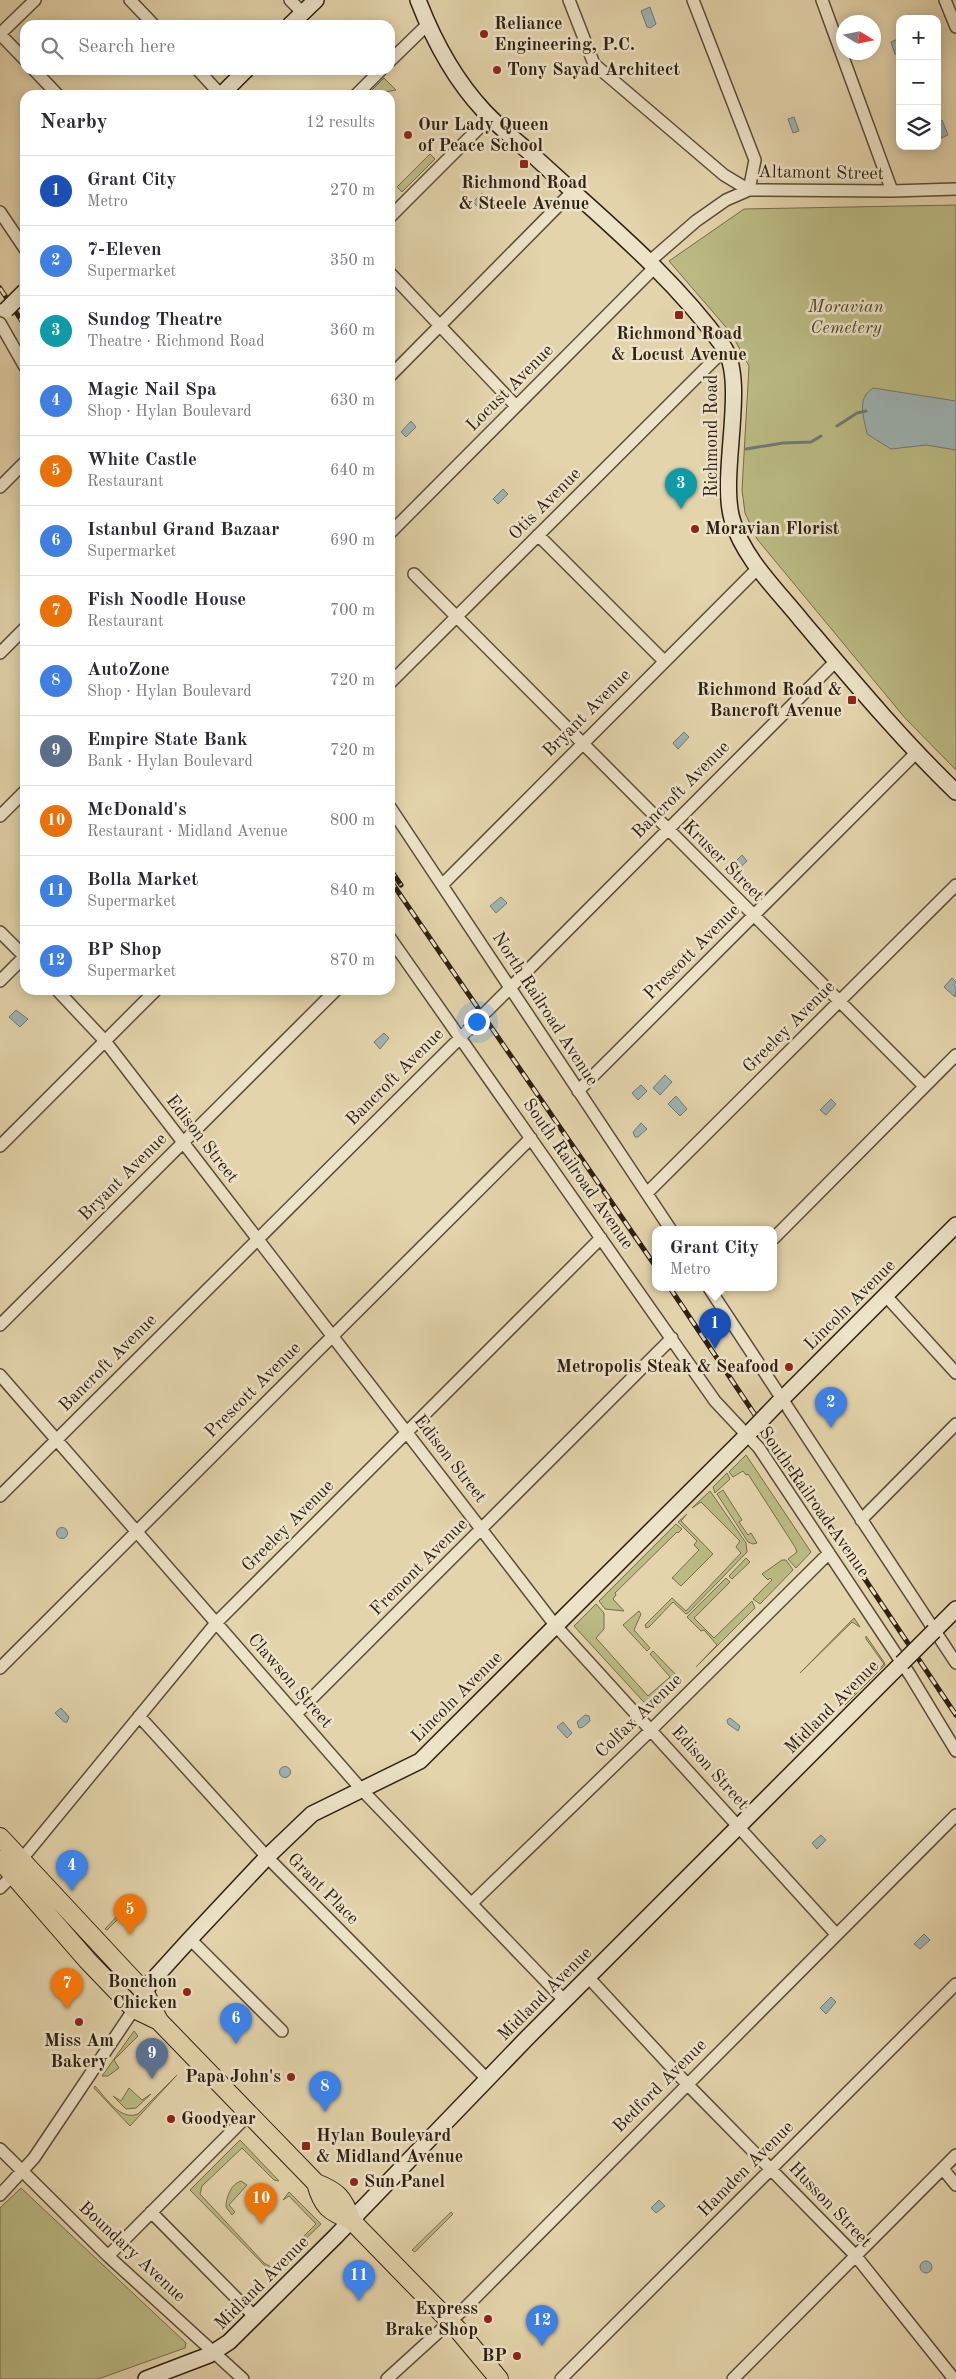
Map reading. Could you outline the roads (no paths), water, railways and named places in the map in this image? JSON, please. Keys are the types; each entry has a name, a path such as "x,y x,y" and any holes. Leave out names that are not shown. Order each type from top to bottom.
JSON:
{"main road":[{"path":"0,1837 17,1868 87,1960 134,2009 159,2021"},
{"path":"0,1860 17,1868 145,1993 159,2021 316,2184 320,2200 334,2214 351,2220 450,2321 499,2379"}],"street":[{"path":"20,55 0,34 35,0"},
{"path":"130,0 149,20"},
{"path":"290,0 302,13"},
{"path":"295,20 316,0"},
{"name":"Richmond Road","path":"418,0 427,25 461,81 490,116 652,264 725,349 733,380 728,492 731,515 740,537 758,568 836,661 916,753 956,792"},
{"path":"569,0 594,64 724,175 749,190 755,160 694,0"},
{"path":"822,0 892,191"},
{"path":"945,0 956,27"},
{"path":"395,57 427,25"},
{"path":"39,75 53,90"},
{"path":"203,75 216,90"},
{"path":"226,90 241,75"},
{"path":"361,90 376,75"},
{"path":"395,212 490,116"},
{"name":"Altamont Street","path":"652,264 696,221 726,200 749,190 892,191 956,189"},
{"path":"395,371 572,192"},
{"path":"0,212 20,242"},
{"name":"Locust Avenue","path":"395,528 516,406 652,264"},
{"path":"395,278 516,406"},
{"path":"20,296 2,316 20,355"},
{"name":"Otis Avenue","path":"395,678 725,349"},
{"path":"0,487 20,467"},
{"path":"538,536 664,661"},
{"name":"Bryant Avenue","path":"442,885 758,568"},
{"name":"Kruser Street","path":"414,574 924,1086"},
{"path":"0,653 20,633"},
{"name":"Bancroft Avenue","path":"0,1496 836,661"},
{"name":"Prescott Avenue","path":"578,1090 916,753"},
{"path":"0,816 20,796"},
{"name":"North Railroad Avenue","path":"395,814 668,1226"},
{"name":"Greeley Avenue","path":"647,1194 956,885"},
{"path":"0,932 20,951"},
{"name":"South Railroad Avenue","path":"395,944 464,1034 531,1138 715,1401 751,1432 757,1445 902,1663 956,1751"},
{"path":"0,981 20,961"},
{"name":"Edison Street","path":"62,995 105,1041 555,1625 836,1934"},
{"path":"0,1146 151,995"},
{"name":"Bryant Avenue","path":"0,1325 331,995"},
{"path":"777,1235 956,1055"},
{"name":"Prescott Avenue","path":"0,1668 531,1138"},
{"name":"Lincoln Avenue","path":"0,2195 23,2172 151,1982 267,1857 312,1814 420,1761 956,1225"},
{"name":"Greeley Avenue","path":"0,1888 216,1623 601,1238"},
{"path":"712,1292 780,1402 956,1663"},
{"path":"886,1296 956,1373"},
{"name":"Fremont Avenue","path":"296,1714 672,1338"},
{"name":"Clawson Street","path":"0,1375 361,1789 564,2000"},
{"path":"861,1520 956,1424"},
{"name":"Colfax Avenue","path":"472,1903 651,1730 829,1552"},
{"name":"Midland Avenue","path":"146,2379 215,2352 255,2317 564,2000 956,1609"},
{"name":"Grant Place","path":"139,1716 267,1857 488,2080"},
{"name":"Bedford Avenue","path":"387,2379 450,2321 956,1815"},
{"path":"190,1939 282,2032"},
{"name":"Husson Street","path":"588,1977 687,2084 855,2255 954,2379"},
{"name":"Hamden Avenue","path":"562,2379 956,1984"},
{"path":"108,2256 248,2114"},
{"name":"Boundary Avenue","path":"0,2149 108,2256 243,2379"},
{"path":"733,2379 956,2155"},
{"path":"943,2168 956,2185"},
{"path":"151,2212 255,2317"}],"water":[{"path":"650,7 656,24 650,28 647,27 641,11"},
{"path":"896,40 896,54 895,54 891,42"},
{"path":"794,117 799,131 793,133 788,119"},
{"path":"941,120 948,135 941,138"},
{"path":"482,193 488,199 479,208 473,202"},
{"path":"873,388 956,401 956,450 926,445 891,449 867,434 862,409 864,397"},
{"path":"411,421 416,427 406,437 401,432"},
{"path":"503,489 508,494 498,504 493,499"},
{"path":"684,732 689,737 678,749 673,743"},
{"path":"742,855 747,861 736,871 731,866"},
{"path":"501,897 507,903 496,913 490,906"},
{"path":"952,978 956,982 954,985 956,988 955,997 944,987"},
{"path":"16,1010 28,1019 20,1027 9,1017"},
{"path":"384,1033 389,1038 380,1049 374,1042"},
{"path":"665,1075 672,1082 660,1095 653,1088"},
{"path":"641,1085 647,1091 638,1100 632,1093"},
{"path":"676,1096 687,1109 680,1116 668,1104"},
{"path":"831,1099 836,1104 826,1115 820,1110"},
{"path":"641,1123 647,1129 638,1137 635,1137 633,1132"},
{"path":"62,1527 68,1533 62,1539 56,1533"},
{"path":"61,1708 69,1717 67,1722 64,1722 55,1713"},
{"path":"585,1715 589,1716 590,1721 579,1728 577,1722"},
{"path":"730,1718 740,1726 738,1731 728,1724 727,1720"},
{"path":"563,1722 572,1733 567,1738 557,1727"},
{"path":"285,1766 291,1772 285,1778 279,1772"},
{"path":"821,1835 826,1840 817,1849 812,1843"},
{"path":"924,1934 930,1940 920,1949 914,1944"},
{"path":"831,1997 836,2002 826,2014 820,2008"},
{"path":"659,2200 665,2206 656,2213 651,2208"},
{"path":"924,2261 928,2261 932,2267 928,2273 924,2273 920,2269 920,2265"}],"waterway":[{"path":"837,426 857,413 866,411"},
{"path":"746,449 783,443 811,442 821,436"}],"railway":[{"path":"0,288 20,318"},
{"path":"395,876 401,885"},
{"path":"395,887 652,1261"},
{"path":"672,1291 956,1715"}],"place":[{"name":"Reliance Engineering, P.C.","path":"484,34"},
{"name":"Tony Sayad Architect","path":"497,70"},
{"name":"Our Lady Queen of Peace School","path":"408,135"},
{"name":"Richmond Road & Steele Avenue","path":"524,164"},
{"name":"Richmond Road & Locust Avenue","path":"679,315"},
{"name":"Sundog Theatre","path":"681,509"},
{"name":"Moravian Florist","path":"695,529"},
{"name":"Richmond Road & Bancroft Avenue","path":"852,700"},
{"name":"Grant City","path":"715,1349"},
{"name":"Metropolis Steak & Seafood","path":"789,1367"},
{"name":"7-Eleven","path":"831,1428"},
{"name":"Magic Nail Spa","path":"72,1891"},
{"name":"White Castle","path":"130,1935"},
{"name":"Bonchon Chicken","path":"187,1992"},
{"name":"Fish Noodle House","path":"67,2009"},
{"name":"Miss Am Bakery","path":"79,2022"},
{"name":"Istanbul Grand Bazaar","path":"236,2044"},
{"name":"Papa John's","path":"291,2077"},
{"name":"Empire State Bank","path":"152,2079"},
{"name":"AutoZone","path":"325,2112"},
{"name":"Goodyear","path":"171,2119"},
{"name":"Hylan Boulevard & Midland Avenue","path":"306,2146"},
{"name":"Sun Panel","path":"354,2182"},
{"name":"McDonald's","path":"261,2224"},
{"name":"Bolla Market","path":"359,2301"},
{"name":"Express Brake Shop","path":"488,2319"},
{"name":"BP Shop","path":"542,2346"},
{"name":"BP","path":"517,2356"}],"park label":[{"name":"Moravian Cemetery","path":"846,317"}]}
